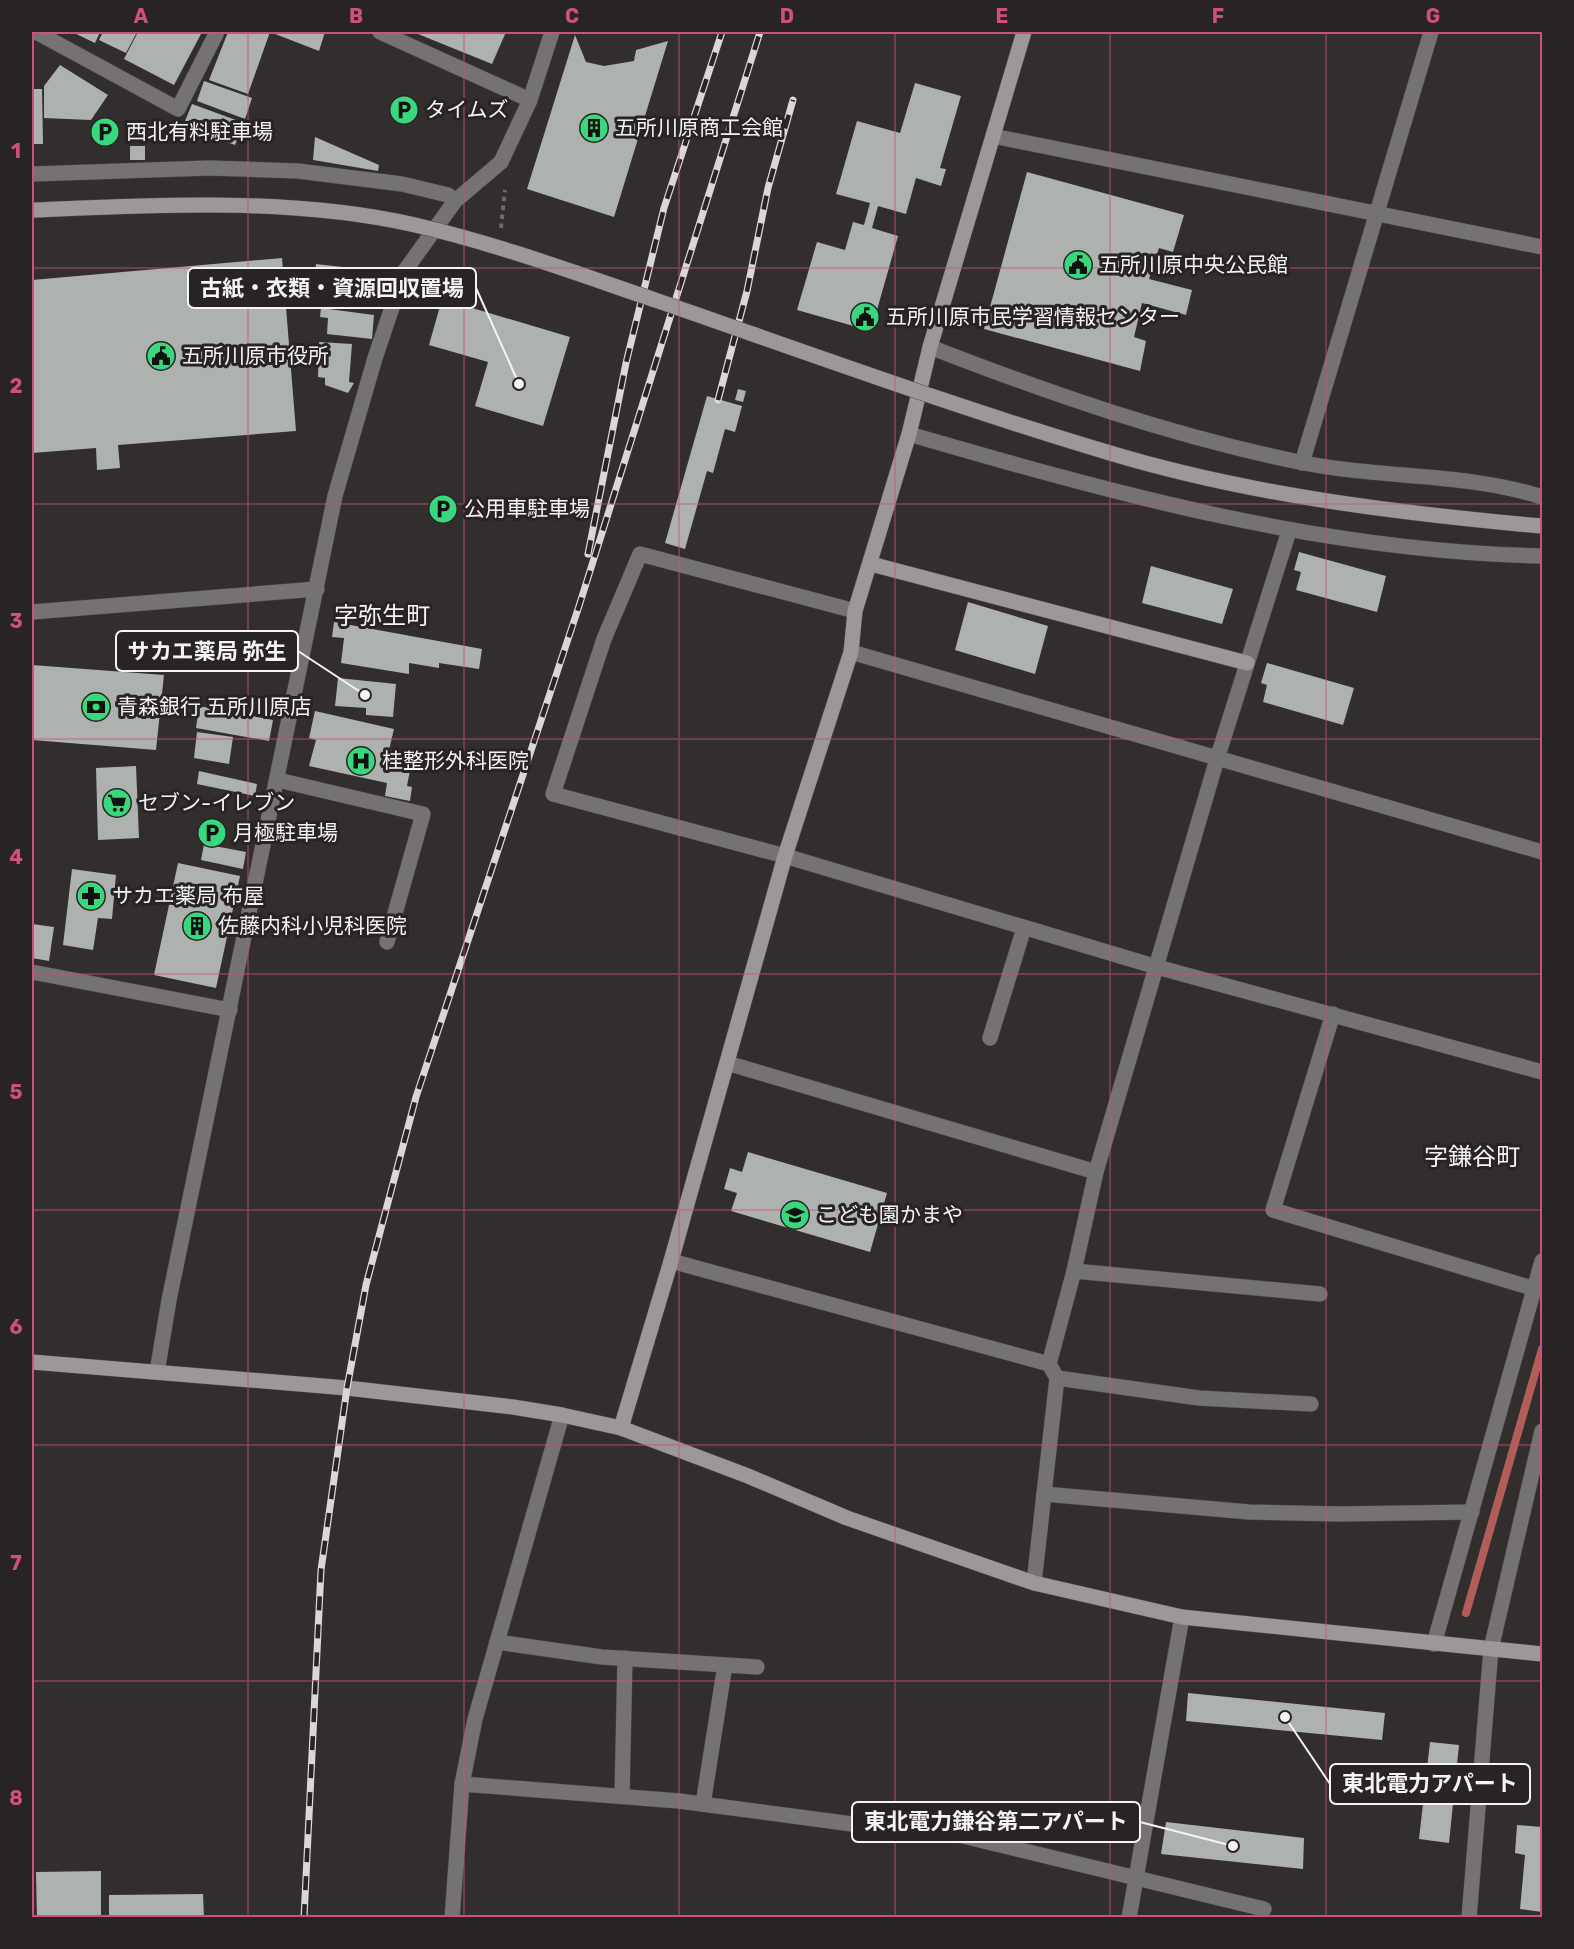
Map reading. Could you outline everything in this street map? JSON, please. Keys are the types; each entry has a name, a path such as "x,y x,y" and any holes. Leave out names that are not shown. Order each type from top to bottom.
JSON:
{"street":[{"path":"36,32 178,109 217,32"},
{"path":"380,32 530,100"},
{"path":"157,1372 169,1300 335,496 375,358 404,272 455,201 501,162 530,100 552,32"},
{"path":"621,1428 671,1261 784,856 851,652 855,611 909,434 930,347 1024,32"},
{"path":"1302,463 1431,32"},
{"path":"993,136 1542,247"},
{"path":"32,174 208,168 298,171 402,184 447,195 455,201"},
{"path":"32,210 203,206 306,209 414,225 520,254 977,412 1114,455 1281,493 1391,512 1542,526"},
{"path":"930,347 1050,393 1165,430 1302,463 1509,486 1542,496"},
{"path":"909,434 1152,502 1289,531 1384,545 1542,556"},
{"path":"1034,1583 1057,1378 1049,1364 1074,1271 1096,1172 1216,759 1289,531"},
{"path":"855,611 640,554 604,639 553,794 784,856 1156,967 1542,1072"},
{"path":"871,564 1247,663"},
{"path":"32,612 317,589"},
{"path":"851,652 1542,852"},
{"path":"278,780 423,814 387,942"},
{"path":"990,1038 1024,927"},
{"path":"32,972 230,1010"},
{"path":"1333,1014 1273,1210 1535,1289"},
{"path":"727,1063 1096,1172"},
{"path":"671,1261 1049,1364"},
{"path":"1434,1644 1542,1262"},
{"path":"1074,1271 1320,1294"},
{"path":"32,1362 347,1388 513,1407 562,1415 621,1428 747,1476 847,1518 1034,1583 1182,1617 1542,1654"},
{"path":"1057,1378 1199,1398 1311,1404"},
{"path":"452,1917 462,1784 475,1719 562,1415"},
{"path":"1470,1917 1491,1649 1542,1431"},
{"path":"1044,1494 1250,1512 1340,1514 1472,1512"},
{"path":"1129,1917 1182,1617"},
{"path":"497,1642 625,1658 757,1667"},
{"path":"622,1796 625,1658"},
{"path":"704,1804 724,1665"},
{"path":"462,1784 704,1804 852,1824 930,1828 1264,1909"}],"path":[{"path":"501,232 505,190"}],"building":[{"path":"72,32 100,32 95,43"},
{"path":"103,32 137,32 126,53 99,40"},
{"path":"138,32 202,32 174,85 124,59"},
{"path":"228,32 270,32 248,94 209,80"},
{"path":"270,32 325,32 319,51"},
{"path":"413,32 506,32 492,64"},
{"name":"五所川原商工会館","path":"575,35 586,62 604,66 634,61 636,50 668,41 614,217 527,189"},
{"path":"60,65 108,95 91,120 44,118 44,86"},
{"path":"204,81 252,98 245,119 197,101"},
{"path":"915,83 961,96 940,168 946,169 941,186 916,178 906,214 878,206 872,228 898,236 871,331 797,310 817,242 845,250 853,222 864,225 870,203 836,194 857,121 900,133"},
{"path":"32,89 42,89 43,144 32,144"},
{"path":"192,104 244,123 235,145 183,126"},
{"path":"315,137 379,165 378,171 313,160"},
{"path":"130,146 145,146 145,160 130,160"},
{"name":"五所川原中央公民館","path":"1027,172 1184,215 1173,252 1159,248 1149,279 1192,290 1186,315 1142,303 1134,337 1146,341 1140,371 984,329"},
{"name":"五所川原市役所","path":"282,258 296,431 118,445 120,468 97,470 96,448 32,453 32,280"},
{"path":"316,264 386,272 381,309 312,301"},
{"path":"442,299 570,337 543,426 475,406 488,362 429,345"},
{"path":"321,308 374,315 372,339 327,334 328,318 320,317"},
{"path":"319,342 352,344 349,382 354,383 348,393 325,385 325,378 318,377"},
{"path":"738,389 746,391 743,402 735,400"},
{"path":"707,396 742,406 735,432 725,429 713,473 707,471 685,549 665,543"},
{"path":"1299,552 1386,576 1377,612 1296,590 1301,572 1294,570"},
{"path":"1151,566 1233,589 1222,624 1142,603"},
{"path":"968,602 1048,626 1035,674 955,650"},
{"path":"334,622 482,649 479,669 439,663 439,668 409,663 409,674 341,663 344,638 332,637"},
{"path":"1267,663 1354,688 1343,725 1263,702 1267,685 1261,683"},
{"name":"青森銀行 五所川原店","path":"32,665 164,675 156,750 32,740"},
{"path":"338,678 396,684 393,717 366,715 366,708 335,706"},
{"path":"199,706 273,720 269,741 196,728"},
{"name":"桂整形外科医院","path":"315,711 394,729 389,750 413,755 407,786 412,787 410,801 385,796 387,783 309,766 316,740 309,738"},
{"path":"197,732 233,737 229,764 194,758"},
{"name":"セブン-イレブン","path":"136,766 139,838 98,840 96,768"},
{"path":"199,771 257,784 255,796 197,784"},
{"path":"204,844 246,852 243,869 201,860"},
{"name":"佐藤内科小児科医院","path":"178,863 240,876 216,988 154,975"},
{"name":"サカエ薬局 布屋","path":"72,869 116,875 112,919 98,918 93,950 63,945"},
{"path":"32,924 54,927 49,961 32,958"},
{"path":"748,1152 887,1193 870,1252 731,1211 737,1193 724,1189 730,1168 742,1172"},
{"path":"1188,1693 1385,1713 1382,1740 1186,1721"},
{"path":"1430,1742 1459,1745 1449,1843 1419,1839"},
{"path":"1166,1822 1304,1838 1303,1869 1161,1854"},
{"path":"1517,1825 1542,1827 1542,1912 1520,1909 1525,1855 1515,1853"},
{"path":"101,1871 101,1918 37,1918 36,1872"},
{"path":"203,1894 204,1918 109,1918 109,1895"}],"waterway":[{"path":"1466,1613 1542,1349"}],"railway":[{"path":"588,554 626,363 664,208 722,32"},
{"path":"304,1918 321,1570 347,1388 366,1285 416,1097 579,606 760,32"},
{"path":"718,400 747,291 768,188 793,100"}],"place":[{"name":"タイムズ","path":"404,110"},
{"name":"五所川原商工会館","path":"594,128"},
{"name":"西北有料駐車場","path":"105,132"},
{"name":"五所川原中央公民館","path":"1078,265"},
{"name":"五所川原市民学習情報センター","path":"865,317"},
{"name":"五所川原市役所","path":"161,356"},
{"name":"古紙・衣類・資源回収置場","path":"519,384"},
{"name":"公用車駐車場","path":"443,509"},
{"name":"サカエ薬局 弥生","path":"365,695"},
{"name":"青森銀行 五所川原店","path":"96,707"},
{"name":"桂整形外科医院","path":"361,761"},
{"name":"セブン-イレブン","path":"117,803"},
{"name":"月極駐車場","path":"212,833"},
{"name":"サカエ薬局 布屋","path":"91,896"},
{"name":"佐藤内科小児科医院","path":"197,926"},
{"name":"こども園かまや","path":"795,1215"},
{"name":"東北電力アパート","path":"1285,1717"},
{"name":"東北電力鎌谷第二アパート","path":"1233,1846"}],"district":[{"name":"字弥生町","path":"382,616"},
{"name":"字鎌谷町","path":"1472,1157"}]}
